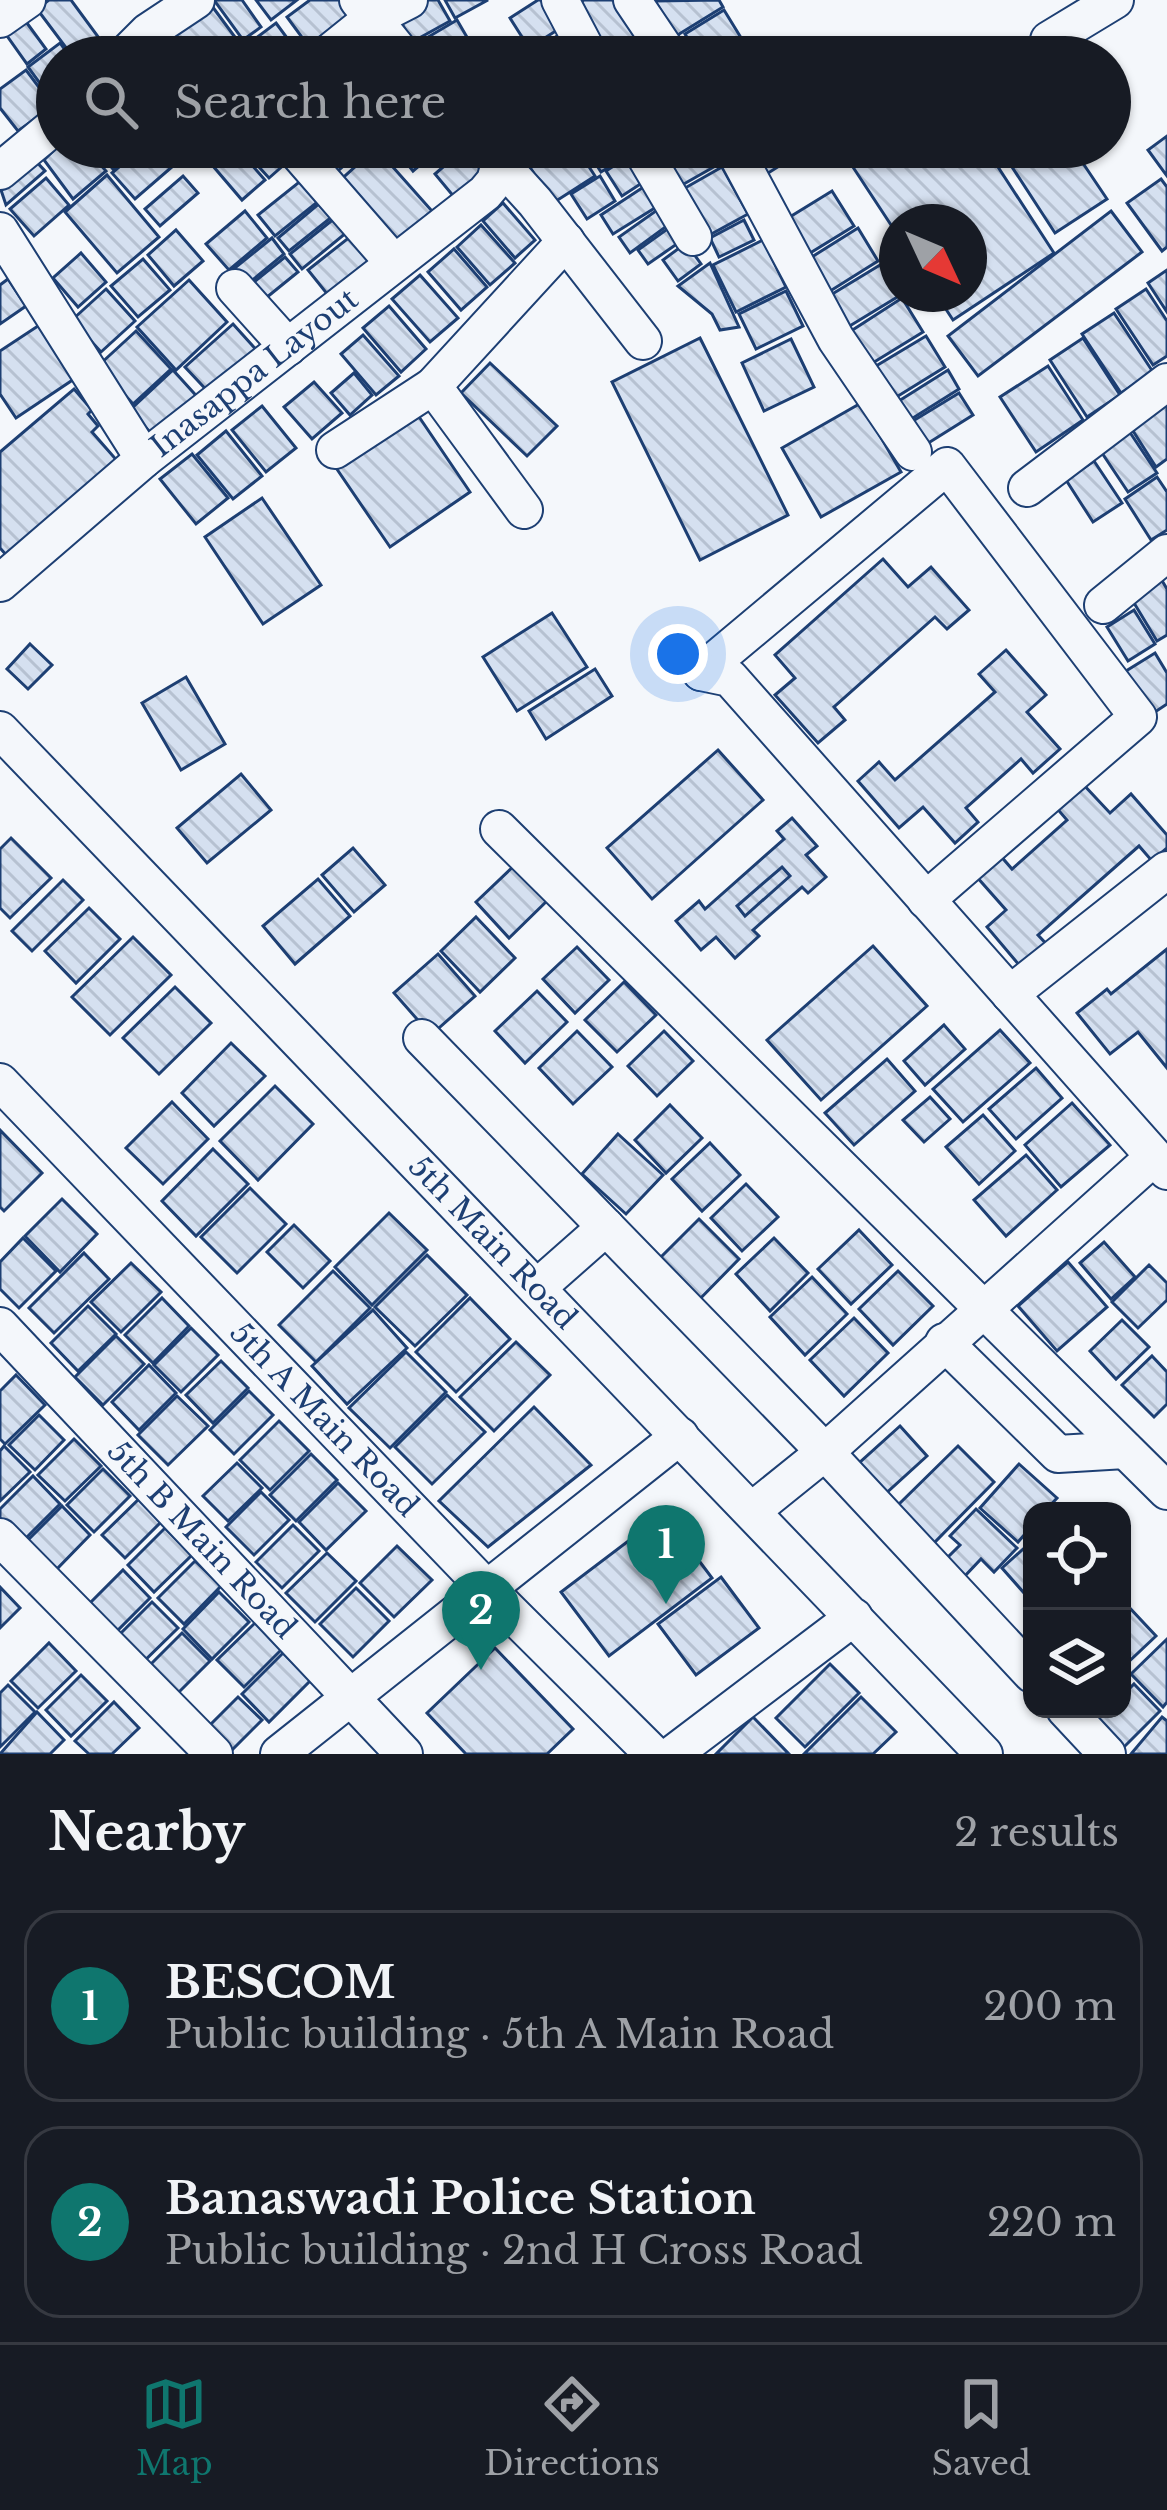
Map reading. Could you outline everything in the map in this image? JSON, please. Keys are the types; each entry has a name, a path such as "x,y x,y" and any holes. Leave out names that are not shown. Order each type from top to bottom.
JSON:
{"street":[{"path":"0,19 27,0"},
{"path":"144,36 196,0"},
{"path":"342,36 364,10 409,0"},
{"path":"560,0 579,36"},
{"path":"632,0 655,36"},
{"path":"1055,36 1115,0"},
{"path":"364,10 386,36"},
{"path":"0,171 36,141"},
{"path":"311,168 394,263"},
{"name":"Inasappa Layout","path":"0,583 144,459 484,193 495,181 498,168"},
{"path":"514,168 644,341"},
{"path":"652,168 693,237"},
{"path":"744,168 836,339 913,452"},
{"path":"0,231 144,459"},
{"path":"335,450 433,386 566,241"},
{"path":"236,288 288,347"},
{"path":"1027,488 1167,382"},
{"path":"433,386 524,511"},
{"path":"753,1510 825,1452 983,1307 1161,1164 926,900 730,678 701,672 947,466 1138,717 926,900"},
{"path":"1103,605 1167,553"},
{"name":"5th Main Road","path":"0,730 984,1754"},
{"path":"499,830 1167,1491"},
{"path":"1010,994 1167,870"},
{"path":"422,1038 825,1452 1023,1664"},
{"name":"5th A Main Road","path":"0,1082 487,1589 653,1754"},
{"path":"538,1288 606,1227"},
{"name":"5th B Main Road","path":"0,1326 404,1754"},
{"path":"944,1342 1058,1454 1125,1450"},
{"path":"279,1754 680,1436"},
{"path":"0,1537 214,1754"},
{"path":"673,1754 854,1617"},
{"path":"1073,1718 1107,1754"}],"building":[{"path":"49,0 71,0 98,36 57,36 37,9"},
{"path":"214,0 242,0 261,27 240,36"},
{"path":"256,0 297,0 271,20"},
{"path":"310,0 341,0 355,20 333,36 301,36 287,17"},
{"path":"421,0 438,0 450,21 423,36 409,36 396,13"},
{"path":"445,0 488,0 455,18"},
{"path":"545,0 562,27 548,36 521,36 510,18"},
{"path":"584,0 626,0 649,36 587,36 570,9"},
{"path":"719,0 723,7 676,36 655,1"},
{"path":"209,2 234,36 175,36 171,30"},
{"path":"724,10 740,36 686,36"},
{"path":"24,19 36,36 36,57 27,64 5,33"},
{"path":"457,20 466,36 430,36"},
{"path":"276,23 286,36 259,36"},
{"path":"26,70 36,83 36,118 18,131 0,108 0,89"},
{"path":"1167,136 1167,176 1148,150"},
{"path":"33,158 36,168 45,171 6,205 0,187"},
{"path":"50,168 103,168 106,171 73,199"},
{"path":"118,168 171,168 135,199 112,173"},
{"path":"215,168 254,168 265,180 242,200"},
{"path":"260,168 280,168 269,178"},
{"path":"354,168 394,168 432,211 390,248 335,185"},
{"path":"442,168 486,170 455,198 435,174"},
{"path":"530,168 590,168 595,176 553,203"},
{"path":"641,168 648,179 622,196 606,171"},
{"path":"663,168 712,168 675,189"},
{"path":"723,168 748,214 704,238 678,192"},
{"path":"854,168 999,168 1054,253 987,297 987,204 879,207"},
{"path":"1013,168 1086,168 1107,199 1055,233"},
{"path":"107,175 159,237 117,273 65,212"},
{"path":"183,176 198,193 160,226 145,209"},
{"path":"600,176 615,201 587,219 571,194"},
{"path":"46,178 69,205 34,236 10,209"},
{"path":"303,179 320,200 275,236 258,215"},
{"path":"1161,179 1167,187 1167,247 1162,251 1127,203"},
{"path":"645,186 658,206 613,234 601,215"},
{"path":"832,191 854,226 802,258 780,223"},
{"path":"321,202 333,216 289,251 278,238"},
{"path":"503,203 535,240 515,258 483,221"},
{"path":"660,208 671,223 630,253 619,237"},
{"path":"245,211 267,238 229,270 206,244"},
{"path":"1111,211 1142,252 978,376 948,336 979,312 987,312 987,306"},
{"path":"335,218 346,233 302,269 290,254"},
{"path":"744,220 754,240 719,257 710,238"},
{"path":"481,225 515,263 490,285 457,247"},
{"path":"673,225 684,239 648,264 638,250"},
{"path":"858,228 878,261 827,293 807,260"},
{"path":"176,230 203,261 174,286 148,255"},
{"path":"351,236 375,266 332,300 308,270"},
{"path":"272,238 284,254 244,287 231,271"},
{"path":"763,240 786,287 736,312 713,265"},
{"path":"686,243 701,264 678,281 663,260"},
{"path":"454,249 487,287 461,310 428,272"},
{"path":"81,253 106,282 78,307 53,278"},
{"path":"285,257 298,272 256,306 244,290"},
{"path":"143,259 170,290 138,317 111,286"},
{"path":"710,263 739,327 720,330 712,314 678,286"},
{"path":"879,266 879,308 848,327 829,296"},
{"path":"1167,270 1167,312 1148,283"},
{"path":"420,275 458,318 430,342 392,299"},
{"path":"8,279 26,306 0,324 0,285"},
{"path":"189,280 227,322 176,370 137,327"},
{"path":"106,289 135,321 101,352 72,320"},
{"path":"1146,289 1167,321 1167,356 1153,365 1116,309"},
{"path":"786,291 803,326 756,349 739,314"},
{"path":"389,306 426,349 401,372 363,328"},
{"path":"880,312 911,312 923,332 871,364 851,331"},
{"path":"1114,313 1153,372 1121,393 1082,334"},
{"path":"44,322 80,375 16,418 0,394 0,351"},
{"path":"233,324 261,355 214,398 185,367"},
{"path":"136,331 171,369 133,404 98,366"},
{"path":"363,335 399,376 376,395 341,354"},
{"path":"926,336 945,367 890,401 871,369"},
{"path":"700,338 788,515 700,560 612,382"},
{"path":"1083,338 1120,395 1087,417 1050,360"},
{"path":"791,339 814,387 764,411 742,363"},
{"path":"490,363 557,426 527,456 461,393"},
{"path":"1048,366 1083,420 1036,452 1000,397"},
{"path":"173,370 201,401 157,440 130,410"},
{"path":"948,370 959,389 905,423 894,404"},
{"path":"354,373 372,395 350,415 331,393"},
{"path":"314,382 342,413 312,439 284,407"},
{"path":"74,389 92,410 88,414 98,426 92,432 120,464 9,558 0,548 0,452"},
{"path":"959,393 973,415 922,447 908,424"},
{"path":"1167,398 1167,459 1156,467 1128,423"},
{"path":"861,403 901,472 821,517 782,448"},
{"path":"411,405 470,492 390,547 330,459"},
{"path":"262,406 296,448 266,472 232,430"},
{"path":"1125,425 1157,473 1128,492 1096,444"},
{"path":"226,431 262,476 233,499 197,455"},
{"path":"192,454 228,498 196,524 160,479"},
{"path":"1094,461 1122,503 1093,522 1066,480"},
{"path":"1157,477 1167,492 1167,530 1151,540 1125,499"},
{"path":"262,498 321,585 263,624 205,537"},
{"path":"883,559 908,587 931,567 969,610 947,629 935,617 834,707 845,720 818,743 775,695 795,678 775,655"},
{"path":"1158,574 1167,589 1167,635 1157,641 1128,593"},
{"path":"1134,610 1155,644 1128,661 1107,627"},
{"path":"552,613 587,667 517,711 483,657"},
{"path":"30,644 52,665 28,689 7,669"},
{"path":"1006,650 1046,695 1027,712 1060,749 1033,773 1021,759 966,808 978,822 955,843 923,807 899,828 858,781 879,762 895,780 995,692 979,674"},
{"path":"1155,653 1167,673 1167,704 1152,714 1126,671"},
{"path":"595,669 612,696 546,739 529,711"},
{"path":"186,677 225,744 181,770 142,703"},
{"path":"718,750 763,800 652,899 607,848"},
{"path":"241,774 271,810 207,863 177,828"},
{"path":"1081,782 1110,813 1131,794 1167,835 1167,848 1152,861 1139,846 1038,935 1052,950 1026,973 987,927 1006,910 976,876 999,854 1012,869 1067,820 1054,805"},
{"path":"792,818 817,846 806,855 826,877 808,893 802,887 753,930 759,936 735,958 716,937 701,950 676,921 699,901 705,909 784,839 777,831"},
{"path":"11,838 51,878 10,918 0,908 0,849"},
{"path":"353,848 385,885 354,912 322,875"},
{"path":"519,861 552,896 509,938 476,902"},
{"path":"782,867 790,876 745,916 737,906"},
{"path":"318,879 350,916 295,964 263,926"},
{"path":"63,880 83,900 32,951 12,931"},
{"path":"89,908 120,939 76,983 45,951"},
{"path":"476,917 515,958 480,992 441,951"},
{"path":"133,937 171,975 110,1035 72,997"},
{"path":"873,946 927,1006 821,1100 767,1040"},
{"path":"577,947 609,980 575,1013 543,979"},
{"path":"1167,949 1167,1068 1138,1032 1110,1054 1077,1013 1107,989 1111,994"},
{"path":"438,954 475,996 431,1035 394,993"},
{"path":"624,982 656,1015 617,1052 585,1020"},
{"path":"175,987 211,1023 159,1074 123,1038"},
{"path":"537,991 567,1022 525,1063 495,1031"},
{"path":"944,1025 965,1049 925,1085 904,1061"},
{"path":"1000,1030 1030,1063 963,1122 933,1089"},
{"path":"577,1031 612,1067 573,1104 539,1068"},
{"path":"664,1031 693,1061 657,1096 628,1066"},
{"path":"231,1043 265,1076 214,1126 182,1093"},
{"path":"887,1059 915,1091 854,1145 825,1113"},
{"path":"1036,1068 1062,1098 1016,1139 989,1109"},
{"path":"275,1086 313,1124 258,1180 220,1141"},
{"path":"930,1097 950,1119 924,1142 903,1120"},
{"path":"172,1102 208,1139 163,1184 126,1148"},
{"path":"1072,1103 1110,1145 1061,1187 1025,1145"},
{"path":"670,1105 702,1138 666,1173 635,1140"},
{"path":"983,1115 1015,1151 979,1184 946,1147"},
{"path":"0,1130 42,1173 4,1211 0,1207"},
{"path":"618,1134 663,1175 626,1214 582,1174"},
{"path":"710,1143 740,1175 702,1211 672,1179"},
{"path":"213,1149 248,1184 196,1236 162,1201"},
{"path":"1026,1155 1057,1190 1006,1236 974,1200"},
{"path":"746,1184 778,1217 742,1251 711,1218"},
{"path":"250,1188 286,1224 237,1273 201,1237"},
{"path":"62,1199 97,1234 60,1272 25,1236"},
{"path":"389,1213 427,1250 372,1305 335,1267"},
{"path":"699,1219 739,1259 695,1304 654,1264"},
{"path":"294,1225 330,1261 303,1288 267,1252"},
{"path":"859,1230 892,1265 851,1304 818,1269"},
{"path":"23,1238 56,1271 19,1308 0,1289 0,1262"},
{"path":"774,1238 808,1273 770,1311 736,1274"},
{"path":"1104,1242 1135,1277 1111,1299 1080,1263"},
{"path":"84,1253 109,1279 54,1333 29,1308"},
{"path":"427,1255 467,1295 415,1346 375,1307"},
{"path":"1068,1262 1107,1307 1057,1351 1018,1306"},
{"path":"131,1263 161,1292 121,1332 91,1302"},
{"path":"1149,1265 1167,1283 1167,1300 1138,1328 1112,1302"},
{"path":"333,1271 370,1308 316,1362 279,1325"},
{"path":"898,1271 933,1306 893,1345 859,1309"},
{"path":"812,1277 847,1314 805,1355 770,1317"},
{"path":"162,1298 189,1326 153,1363 125,1335"},
{"path":"470,1298 510,1339 456,1392 416,1352"},
{"path":"88,1306 116,1334 78,1371 51,1343"},
{"path":"373,1310 407,1348 347,1404 312,1366"},
{"path":"854,1318 888,1353 844,1396 810,1360"},
{"path":"1122,1320 1149,1347 1116,1379 1090,1351"},
{"path":"191,1328 218,1355 181,1392 154,1365"},
{"path":"116,1336 144,1364 103,1405 75,1377"},
{"path":"516,1342 550,1375 494,1431 460,1397"},
{"path":"406,1352 446,1392 390,1448 349,1408"},
{"path":"1152,1356 1167,1372 1167,1404 1154,1417 1122,1385"},
{"path":"221,1361 248,1388 213,1423 186,1395"},
{"path":"149,1365 176,1393 139,1430 112,1402"},
{"path":"16,1375 45,1405 5,1444 0,1439 0,1391"},
{"path":"249,1391 273,1415 234,1454 210,1430"},
{"path":"447,1395 485,1432 432,1484 395,1447"},
{"path":"177,1396 208,1426 168,1465 138,1435"},
{"path":"534,1407 591,1465 488,1547 439,1501"},
{"path":"39,1415 64,1440 35,1470 9,1445"},
{"path":"279,1421 309,1451 270,1490 240,1460"},
{"path":"900,1426 927,1456 884,1495 858,1464"},
{"path":"74,1439 101,1466 65,1501 38,1475"},
{"path":"4,1446 30,1472 0,1501 0,1451"},
{"path":"958,1446 994,1482 932,1545 895,1508"},
{"path":"311,1454 337,1480 296,1521 270,1495"},
{"path":"237,1463 262,1488 228,1521 203,1496"},
{"path":"1019,1464 1057,1498 1023,1502 1023,1536 1018,1542 980,1508"},
{"path":"103,1469 130,1496 94,1532 67,1505"},
{"path":"33,1476 60,1504 22,1542 0,1519 0,1509"},
{"path":"338,1483 366,1511 326,1550 299,1522"},
{"path":"261,1492 289,1520 254,1555 226,1527"},
{"path":"139,1499 161,1522 125,1558 102,1535"},
{"path":"62,1506 90,1535 51,1575 22,1546"},
{"path":"976,1509 1017,1548 994,1572 981,1559 962,1579 944,1561 960,1545 950,1536"},
{"path":"664,1514 712,1578 609,1656 561,1592"},
{"path":"293,1525 319,1551 282,1588 256,1562"},
{"path":"165,1528 192,1555 154,1592 128,1565"},
{"path":"397,1546 432,1580 394,1617 360,1583"},
{"path":"1023,1549 1023,1592 1002,1568"},
{"path":"327,1553 356,1581 315,1622 286,1593"},
{"path":"195,1561 221,1586 184,1624 158,1598"},
{"path":"123,1570 150,1598 111,1637 84,1609"},
{"path":"721,1577 759,1628 696,1675 658,1624"},
{"path":"0,1587 20,1608 0,1628"},
{"path":"356,1588 389,1621 353,1657 320,1624"},
{"path":"219,1592 249,1622 212,1659 183,1629"},
{"path":"152,1602 178,1628 139,1666 114,1640"},
{"path":"1131,1609 1156,1636 1131,1660"},
{"path":"257,1621 283,1648 244,1687 217,1660"},
{"path":"182,1633 210,1661 172,1699 144,1671"},
{"path":"1167,1639 1167,1702 1163,1707 1131,1674"},
{"path":"49,1643 76,1671 38,1708 11,1681"},
{"path":"495,1648 573,1729 547,1754 466,1754 427,1713"},
{"path":"283,1653 311,1680 269,1722 242,1694"},
{"path":"830,1664 859,1693 805,1747 776,1718"},
{"path":"81,1675 107,1701 71,1736 46,1710"},
{"path":"1134,1684 1160,1711 1124,1747 1097,1720 1131,1718"},
{"path":"8,1685 35,1712 0,1747 0,1693"},
{"path":"238,1697 262,1720 228,1754 204,1731"},
{"path":"861,1697 896,1732 873,1754 804,1754"},
{"path":"114,1702 139,1728 112,1754 89,1754 75,1741"},
{"path":"37,1712 64,1740 50,1754 0,1754"},
{"path":"753,1717 789,1754 716,1754"},
{"path":"1162,1717 1167,1721 1167,1754 1131,1754"}],"place":[{"name":"BESCOM","path":"666,1604"},
{"name":"Banaswadi Police Station","path":"481,1670"}]}
